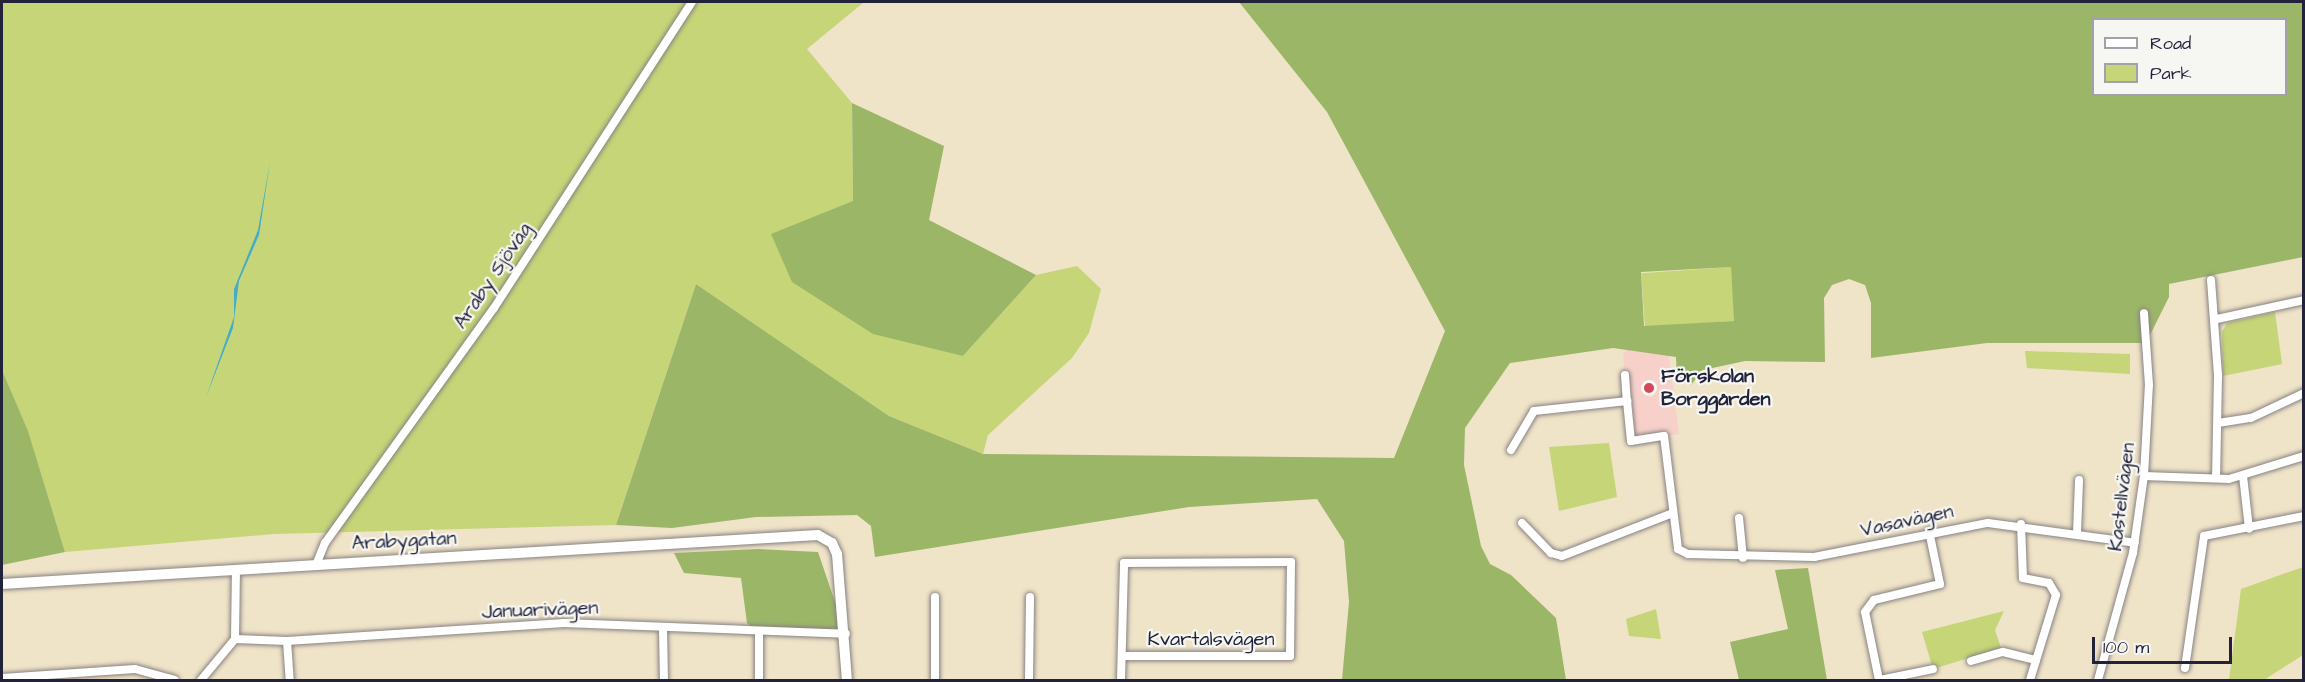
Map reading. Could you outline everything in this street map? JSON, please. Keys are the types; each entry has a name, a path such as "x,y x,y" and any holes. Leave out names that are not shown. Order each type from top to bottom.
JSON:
{"street":[{"name":"Araby Sjöväg","path":"316,565 325,543 494,308 692,2"},
{"path":"2211,280 2217,319 2216,478"},
{"path":"2217,319 2304,300"},
{"name":"Kastellvägen","path":"2098,681 2135,543 2144,476 2149,385 2144,313"},
{"path":"1511,450 1534,411 1627,401 1625,375"},
{"path":"2218,423 2260,415 2304,393"},
{"name":"Vasavägen","path":"1627,401 1631,441 1664,436 1680,552 1743,558 1814,557 1929,531 2021,524 2135,543"},
{"path":"2144,476 2216,478 2243,476 2304,456"},
{"path":"2243,476 2249,529"},
{"path":"2078,533 2079,480"},
{"path":"1522,523 1551,553 1562,555 1673,513"},
{"path":"2185,668 2204,536 2249,529 2304,516"},
{"path":"1739,518 1743,558"},
{"path":"2021,524 2023,578 2049,583 2055,595 2030,681"},
{"path":"1929,531 1940,584 1874,600 1865,612 1879,681 1933,669"},
{"name":"Arabygatan","path":"2,584 808,535 826,538 837,554 846,634"},
{"name":"Kvartalsvägen","path":"1291,562 1290,656 1122,656 1124,563 1291,562"},
{"path":"201,681 235,639 236,571"},
{"path":"934,681 935,597"},
{"path":"1029,681 1030,597"},
{"name":"Januarivägen","path":"235,639 286,641 564,623 759,634 846,634"},
{"path":"663,629 664,681"},
{"path":"759,634 759,681"},
{"path":"846,634 847,681"},
{"path":"286,641 291,681"},
{"path":"1971,661 2003,652 2036,660"},
{"path":"1121,681 1122,656"},
{"path":"2,678 39,678 135,669 175,681"}],"shaded area":[{"name":"Förskolan Borggården","path":"1667,343 1679,434 1631,441 1623,355 1629,347"}],"green space":[{"path":"2,2 864,2 807,49 852,103 853,202 821,215 963,356 1036,275 1077,266 1101,289 1089,333 1072,358 988,435 983,454 889,416 696,284 616,525 274,534 65,552 28,432 2,370"},
{"path":"1239,2 2303,2 2303,257 2169,284 2169,297 2146,343 1987,343 1871,358 1871,303 1865,285 1849,279 1832,285 1824,298 1825,362 1745,361 1703,370 1691,385 1677,378 1676,357 1613,348 1510,363 1465,428 1464,465 1481,546 1490,564 1511,575 1556,618 1566,680 1342,680 1349,602 1344,541 1317,499 1189,507 875,557 871,526 857,515 756,517 672,528 616,525 696,284 889,416 983,454 1394,458 1445,331 1327,112","holes":["1731,267 1734,321 1644,326 1641,272"]},
{"path":"852,103 944,146 929,220 1036,275 963,356 873,334 792,282 771,234 853,201"},
{"path":"1731,267 1735,321 1645,327 1641,273"},
{"path":"2275,312 2282,364 2223,376 2222,332 2227,323"},
{"path":"2025,351 2130,354 2130,374 2027,368"},
{"path":"2,370 28,431 65,552 2,565"},
{"path":"1609,443 1617,497 1559,511 1549,447"},
{"path":"758,549 818,552 846,634 759,634 747,623 741,578 684,573 674,553"},
{"path":"2303,567 2303,655 2264,680 2229,680 2241,589"},
{"path":"1808,568 1827,680 1739,680 1730,642 1788,629 1775,570"},
{"path":"1656,609 1661,639 1629,636 1626,619"},
{"path":"2004,611 1995,630 2001,648 1933,669 1922,632"}],"water":[{"path":"270,162 259,235 239,281 233,328 206,397 234,317 234,289 258,230"}],"place":[{"name":"Förskolan Borggården","path":"1649,388"}]}
